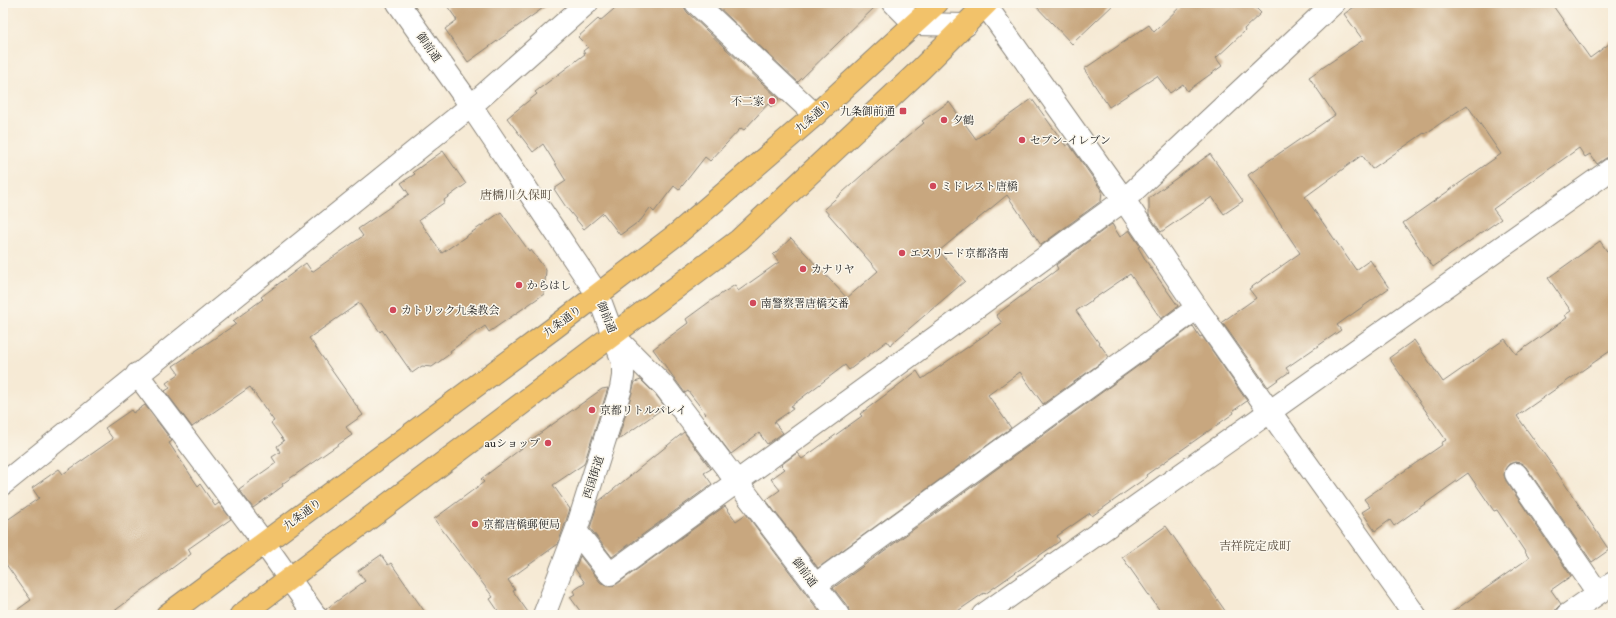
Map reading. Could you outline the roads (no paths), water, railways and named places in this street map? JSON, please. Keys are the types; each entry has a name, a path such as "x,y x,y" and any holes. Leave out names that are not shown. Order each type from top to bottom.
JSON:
{"highway":[{"name":"九条通り","path":"168,615 598,295 677,234 815,115 937,3"},
{"path":"241,615 614,336 739,240 966,25 985,3"}],"street":[{"name":"御前通","path":"398,3 471,106 598,295 614,336 665,387 838,615"},
{"path":"3,484 137,374 471,106 588,3"},
{"path":"696,3 815,115"},
{"path":"894,3 915,24 966,25"},
{"path":"985,3 1124,200 1270,412 1415,615"},
{"path":"576,531 610,574 1124,200 1334,3"},
{"path":"983,615 1613,168"},
{"path":"815,585 1197,308"},
{"name":"西国街道","path":"544,615 576,531 621,388 623,376 622,362 614,336"},
{"path":"137,374 264,543 315,615"},
{"path":"1516,474 1606,588 1567,615"}],"place":[{"name":"不二家","path":"772,101"},
{"name":"九条御前通","path":"903,111"},
{"name":"夕鶴","path":"944,120"},
{"name":"セブン-イレブン","path":"1022,140"},
{"name":"ミドレスト唐橋","path":"933,186"},
{"name":"エスリード京都洛南","path":"902,253"},
{"name":"カナリヤ","path":"803,269"},
{"name":"からはし","path":"519,285"},
{"name":"南警察署唐橋交番","path":"753,303"},
{"name":"カトリック九条教会","path":"393,310"},
{"name":"京都リトルバレイ","path":"592,410"},
{"name":"auショップ","path":"548,443"},
{"name":"京都唐橋郵便局","path":"475,524"}],"district":[{"name":"唐橋川久保町","path":"516,195"},
{"name":"吉祥院定成町","path":"1255,546"}]}
